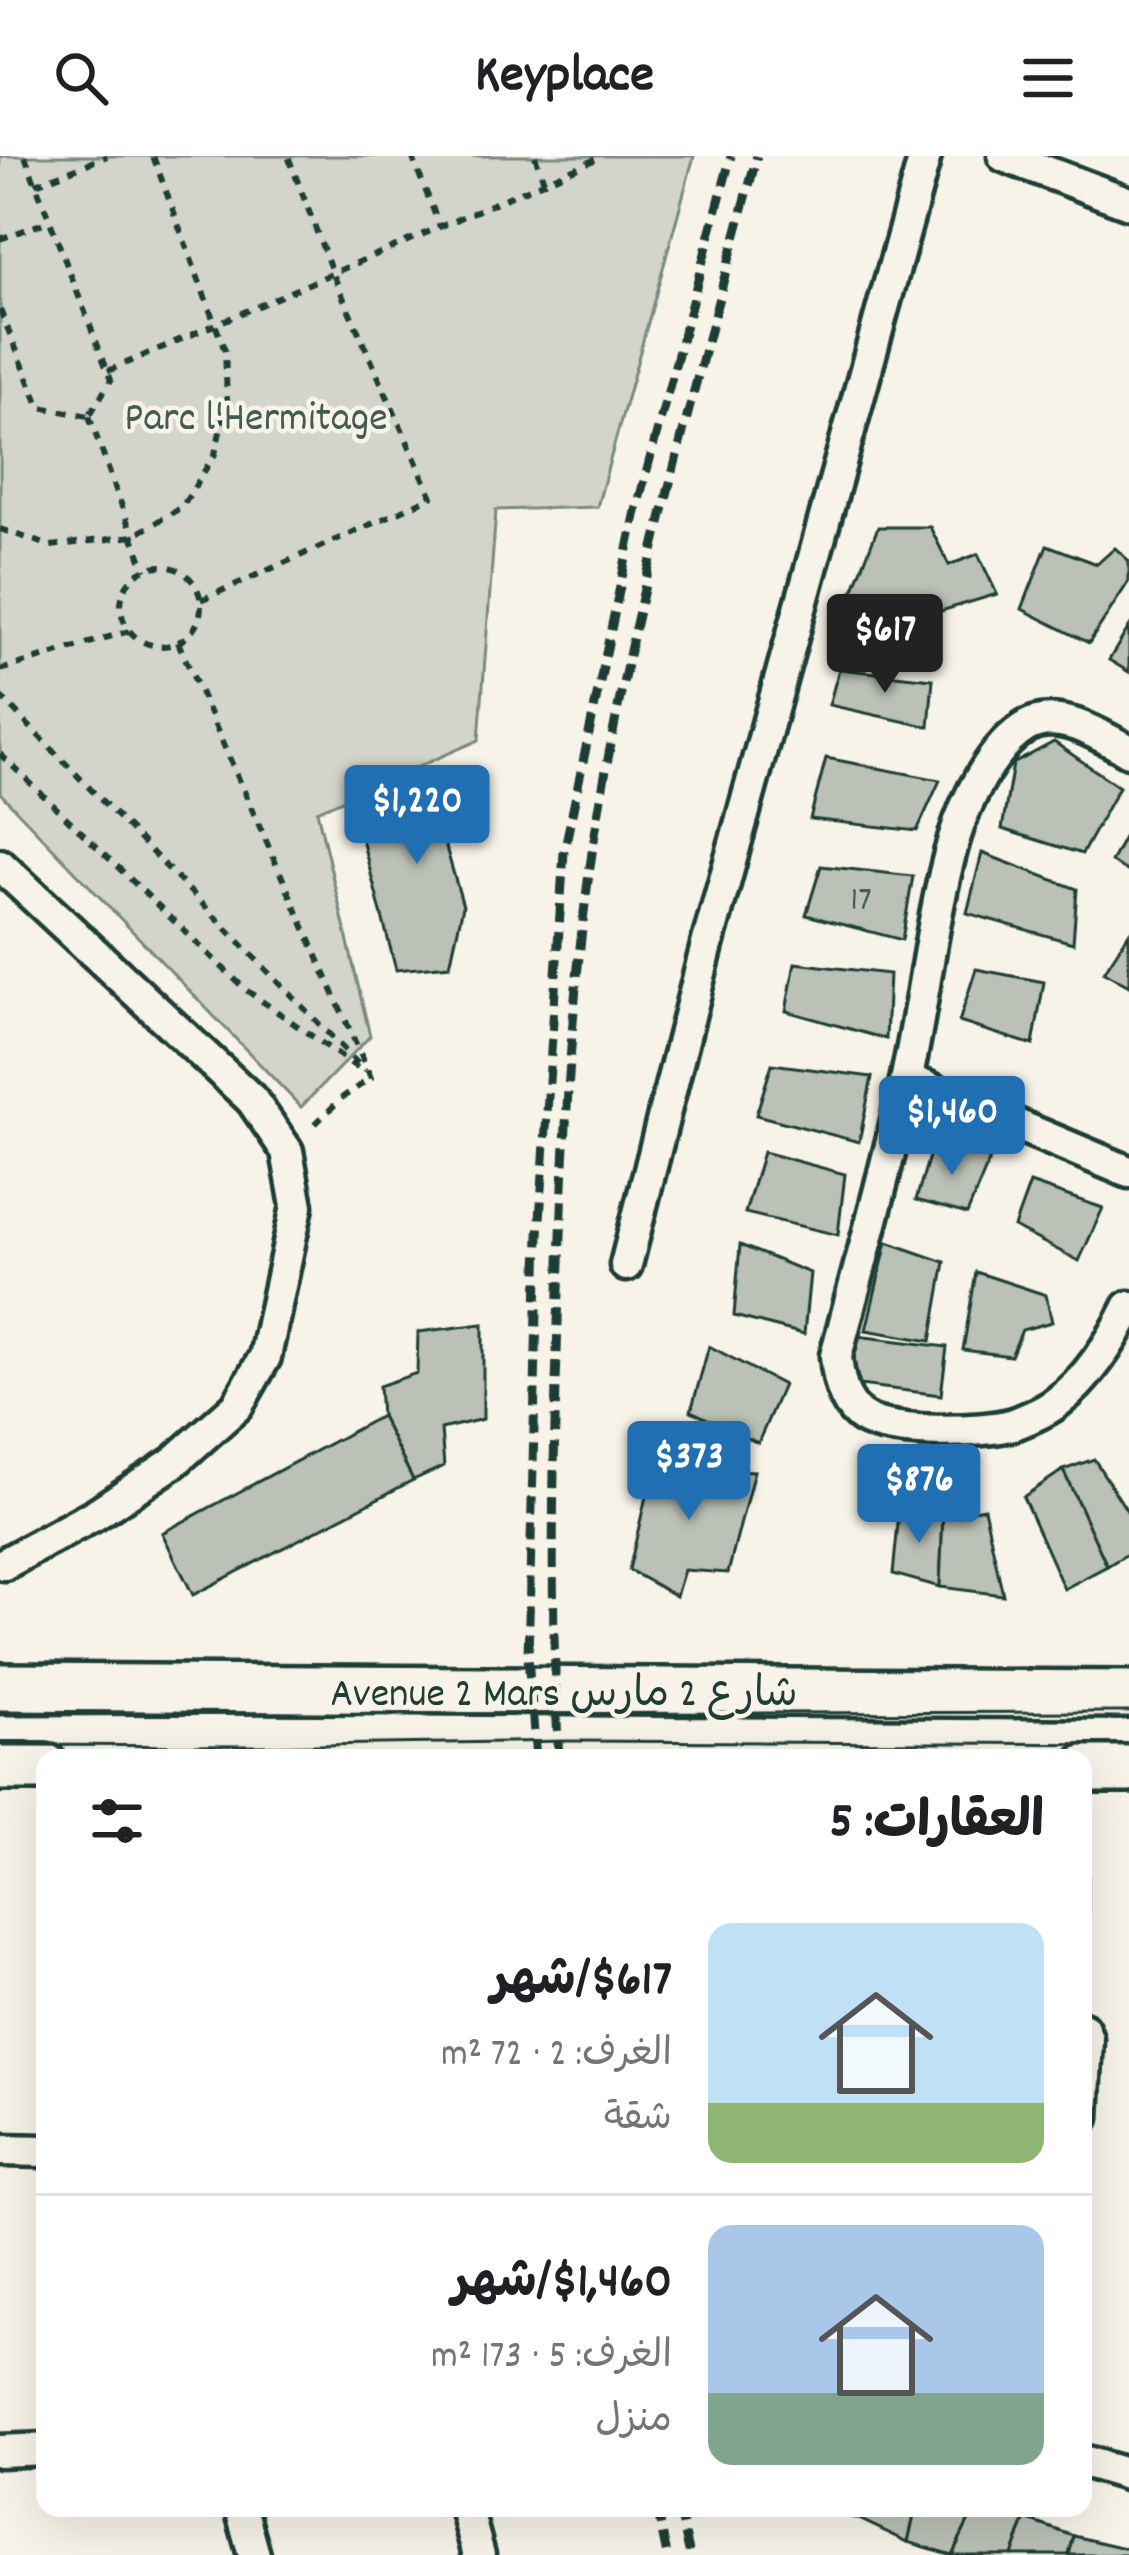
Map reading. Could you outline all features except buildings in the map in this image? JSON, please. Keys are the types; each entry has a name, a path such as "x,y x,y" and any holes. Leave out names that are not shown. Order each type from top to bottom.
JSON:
{"main road":[{"name":"Avenue 2 Mars شارع 2 مارس","path":"0,1687 1129,1694"},
{"path":"0,1767 36,1767"},
{"path":"1092,1769 1129,1769"}],"street":[{"path":"626,1265 707,945 926,156"},
{"path":"1004,156 1129,203"},
{"path":"1129,751 1062,721 1031,723 1007,741 980,782 954,838 907,1079 836,1356 838,1379 859,1415 880,1426 947,1430 1012,1424 1056,1403 1092,1366 1129,1306"},
{"path":"0,866 251,1100 287,1151 297,1206 265,1357 237,1406 174,1462 96,1514 4,1564"},
{"path":"907,1079 1129,1172"},
{"path":"0,2150 36,2151"},
{"path":"0,2451 36,2450"},
{"path":"1092,2464 1129,2476"},
{"path":"243,2517 254,2555"},
{"path":"468,2517 479,2555"}],"path":[{"path":"25,156 111,380 89,416"},
{"path":"36,184 107,156"},
{"path":"0,529 50,546 133,536 182,507 215,454 227,401 225,351 153,156"},
{"path":"201,600 432,496 332,272 288,156"},
{"path":"412,156 440,227"},
{"path":"535,156 544,182"},
{"path":"108,371 603,156"},
{"path":"0,239 50,221"},
{"path":"0,310 40,407 89,416"},
{"path":"89,416 145,570"},
{"path":"166,566 179,570 197,588 201,600 196,625 178,642 152,645 129,631 121,606 130,580 145,570 166,566"},
{"path":"0,670 129,631"},
{"path":"178,642 371,1078"},
{"path":"0,696 371,1078"},
{"path":"0,754 246,990 371,1078"},
{"path":"287,1151 343,1097 371,1078"}],"green space":[{"name":"Parc l'Hermitage","path":"0,156 694,156 597,507 496,510 479,740 317,811 370,1036 301,1107 0,793"}],"tram line":[{"path":"0,1715 1129,1712"},
{"path":"0,1745 1129,1744"}],"railway":[{"path":"535,1749 528,1657 539,1235 564,852 636,511 731,156"},
{"path":"558,1749 553,1595 556,1377 568,1087 584,911 607,765 644,589 757,156"},
{"path":"659,2517 667,2555"},
{"path":"681,2517 690,2555"}]}
